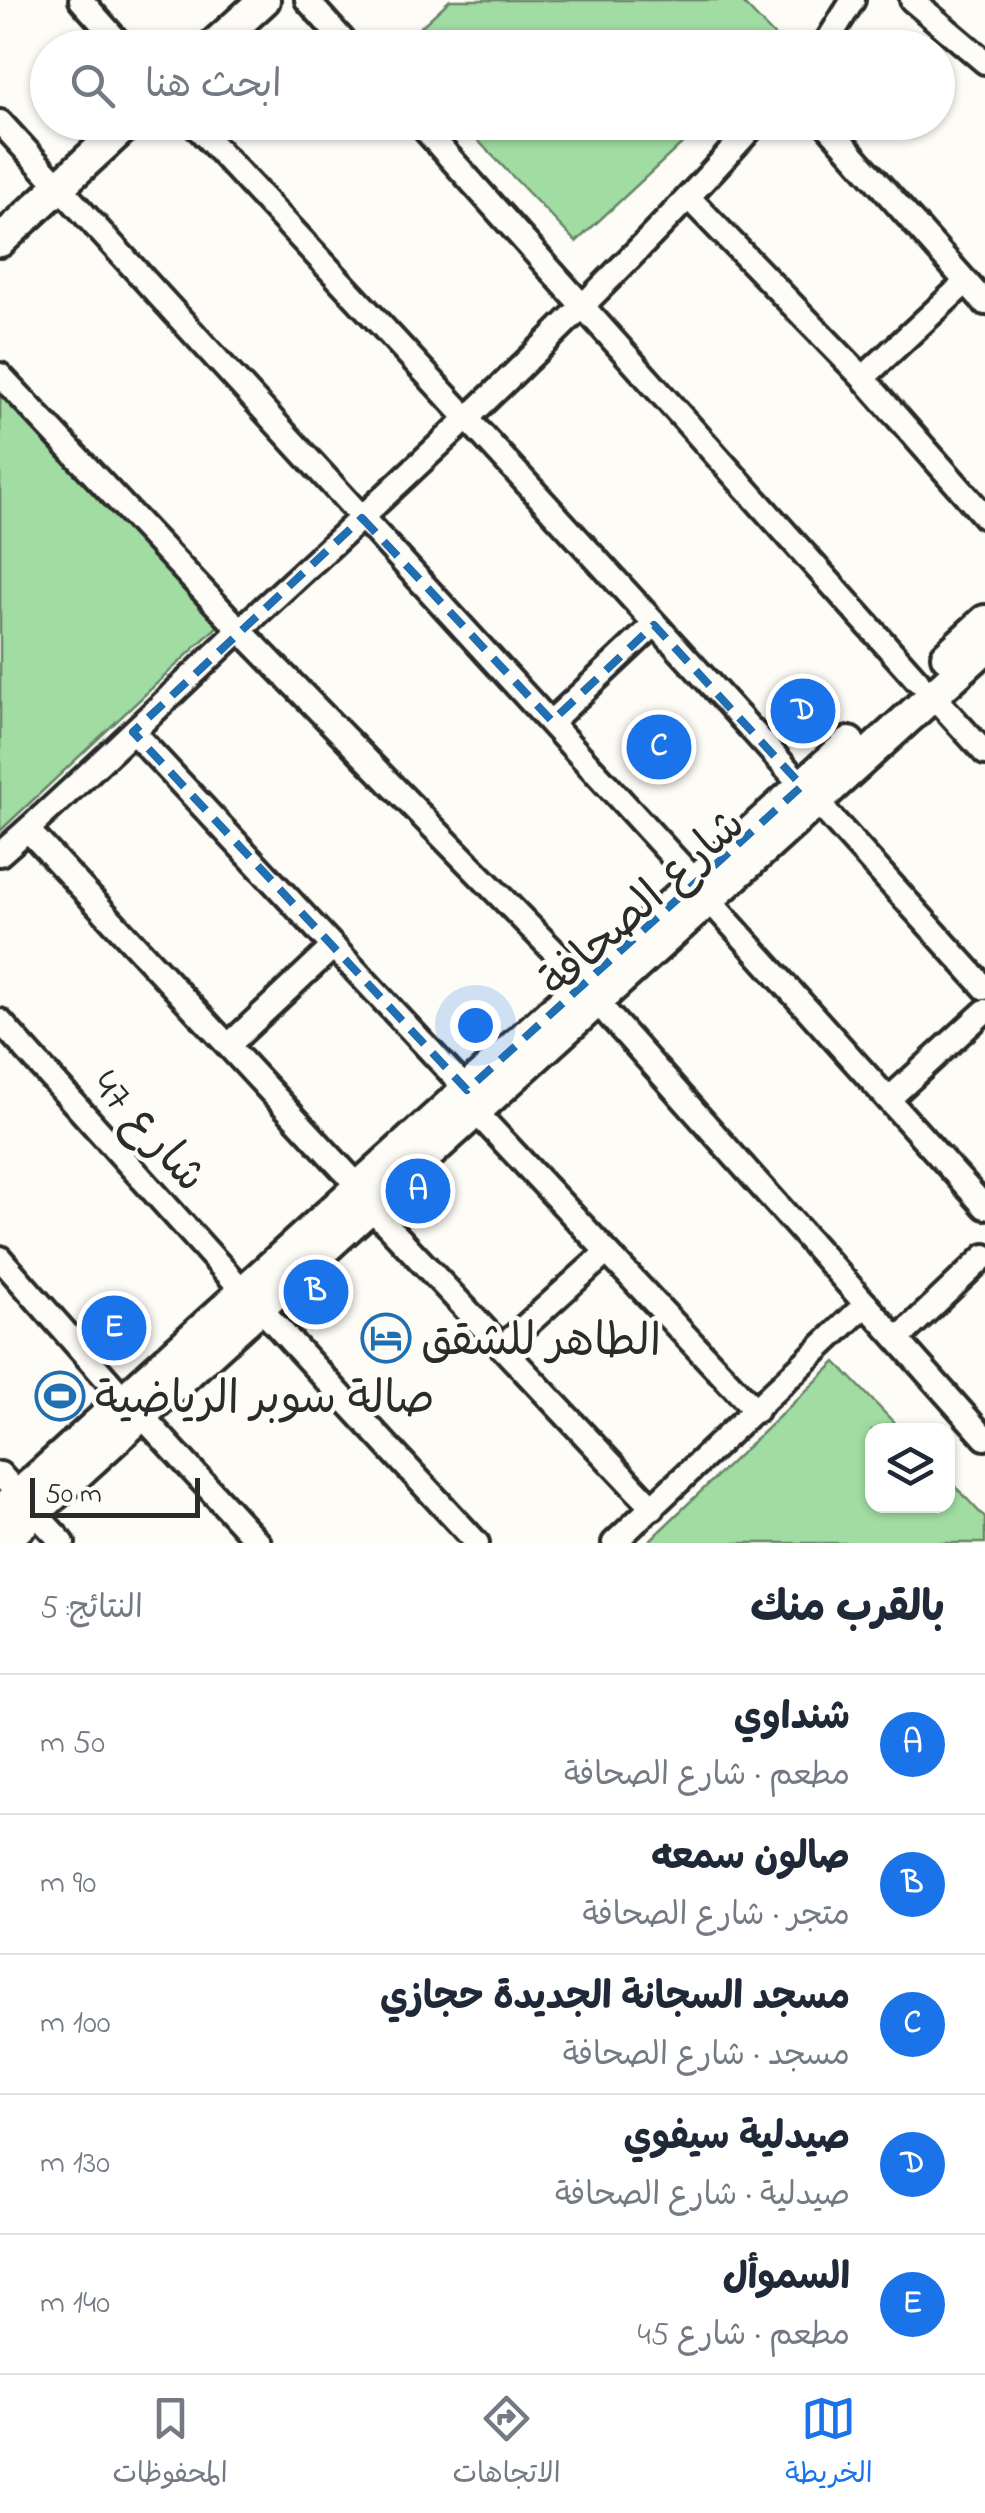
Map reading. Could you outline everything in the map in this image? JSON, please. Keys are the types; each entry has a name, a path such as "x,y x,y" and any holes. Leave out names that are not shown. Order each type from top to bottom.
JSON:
{"main road":[{"path":"232,30 264,0"},
{"path":"0,241 109,140"},
{"name":"شارع الصحافة","path":"1,1543 14,1499 134,1408 925,689 985,620"},
{"name":"شارع الصحافة","path":"925,689 985,648"}],"street":[{"path":"81,0 108,30"},
{"path":"307,0 334,30"},
{"path":"835,30 853,0"},
{"path":"912,0 947,30"},
{"path":"955,37 985,62"},
{"path":"0,122 552,721 985,1207"},
{"path":"209,140 468,417 985,988"},
{"path":"434,140 985,753"},
{"path":"0,854 584,306 741,140"},
{"path":"840,140 985,303"},
{"path":"689,198 863,378 985,516"},
{"path":"863,378 966,282"},
{"path":"0,376 591,992 985,1438"},
{"path":"552,721 654,625"},
{"path":"134,732 756,1410"},
{"path":"28,830 230,1044 365,1198 652,1508"},
{"path":"230,1044 333,947"},
{"path":"889,1099 985,1011"},
{"name":"شارع 47","path":"0,1021 476,1543"},
{"path":"502,1348 607,1252"},
{"path":"898,1338 985,1256"},
{"path":"0,1258 259,1543"},
{"path":"614,1543 866,1304"},
{"path":"14,1499 63,1543"}],"highlighted area":[{"path":"362,518 552,721 654,625 802,786 467,1090 133,732"}],"green space":[{"path":"450,0 740,0 769,30 417,30"},
{"path":"477,140 686,140 576,242"},
{"path":"0,389 219,625 0,831"},
{"path":"836,1362 894,1423 865,1423 865,1513 955,1513 955,1486 985,1518 985,1543 647,1543"}],"place":[{"name":"صيدلية سيفوي","path":"803,711"},
{"name":"مسجد السجانة الجديدة حجازي","path":"659,747"},
{"name":"شنداوي","path":"418,1191"},
{"name":"صالون سمعه","path":"316,1292"},
{"name":"السموأل","path":"114,1328"},
{"name":"الطاهر للشقق","path":"386,1338"},
{"name":"صالة سوبر الرياضية","path":"60,1396"}]}
